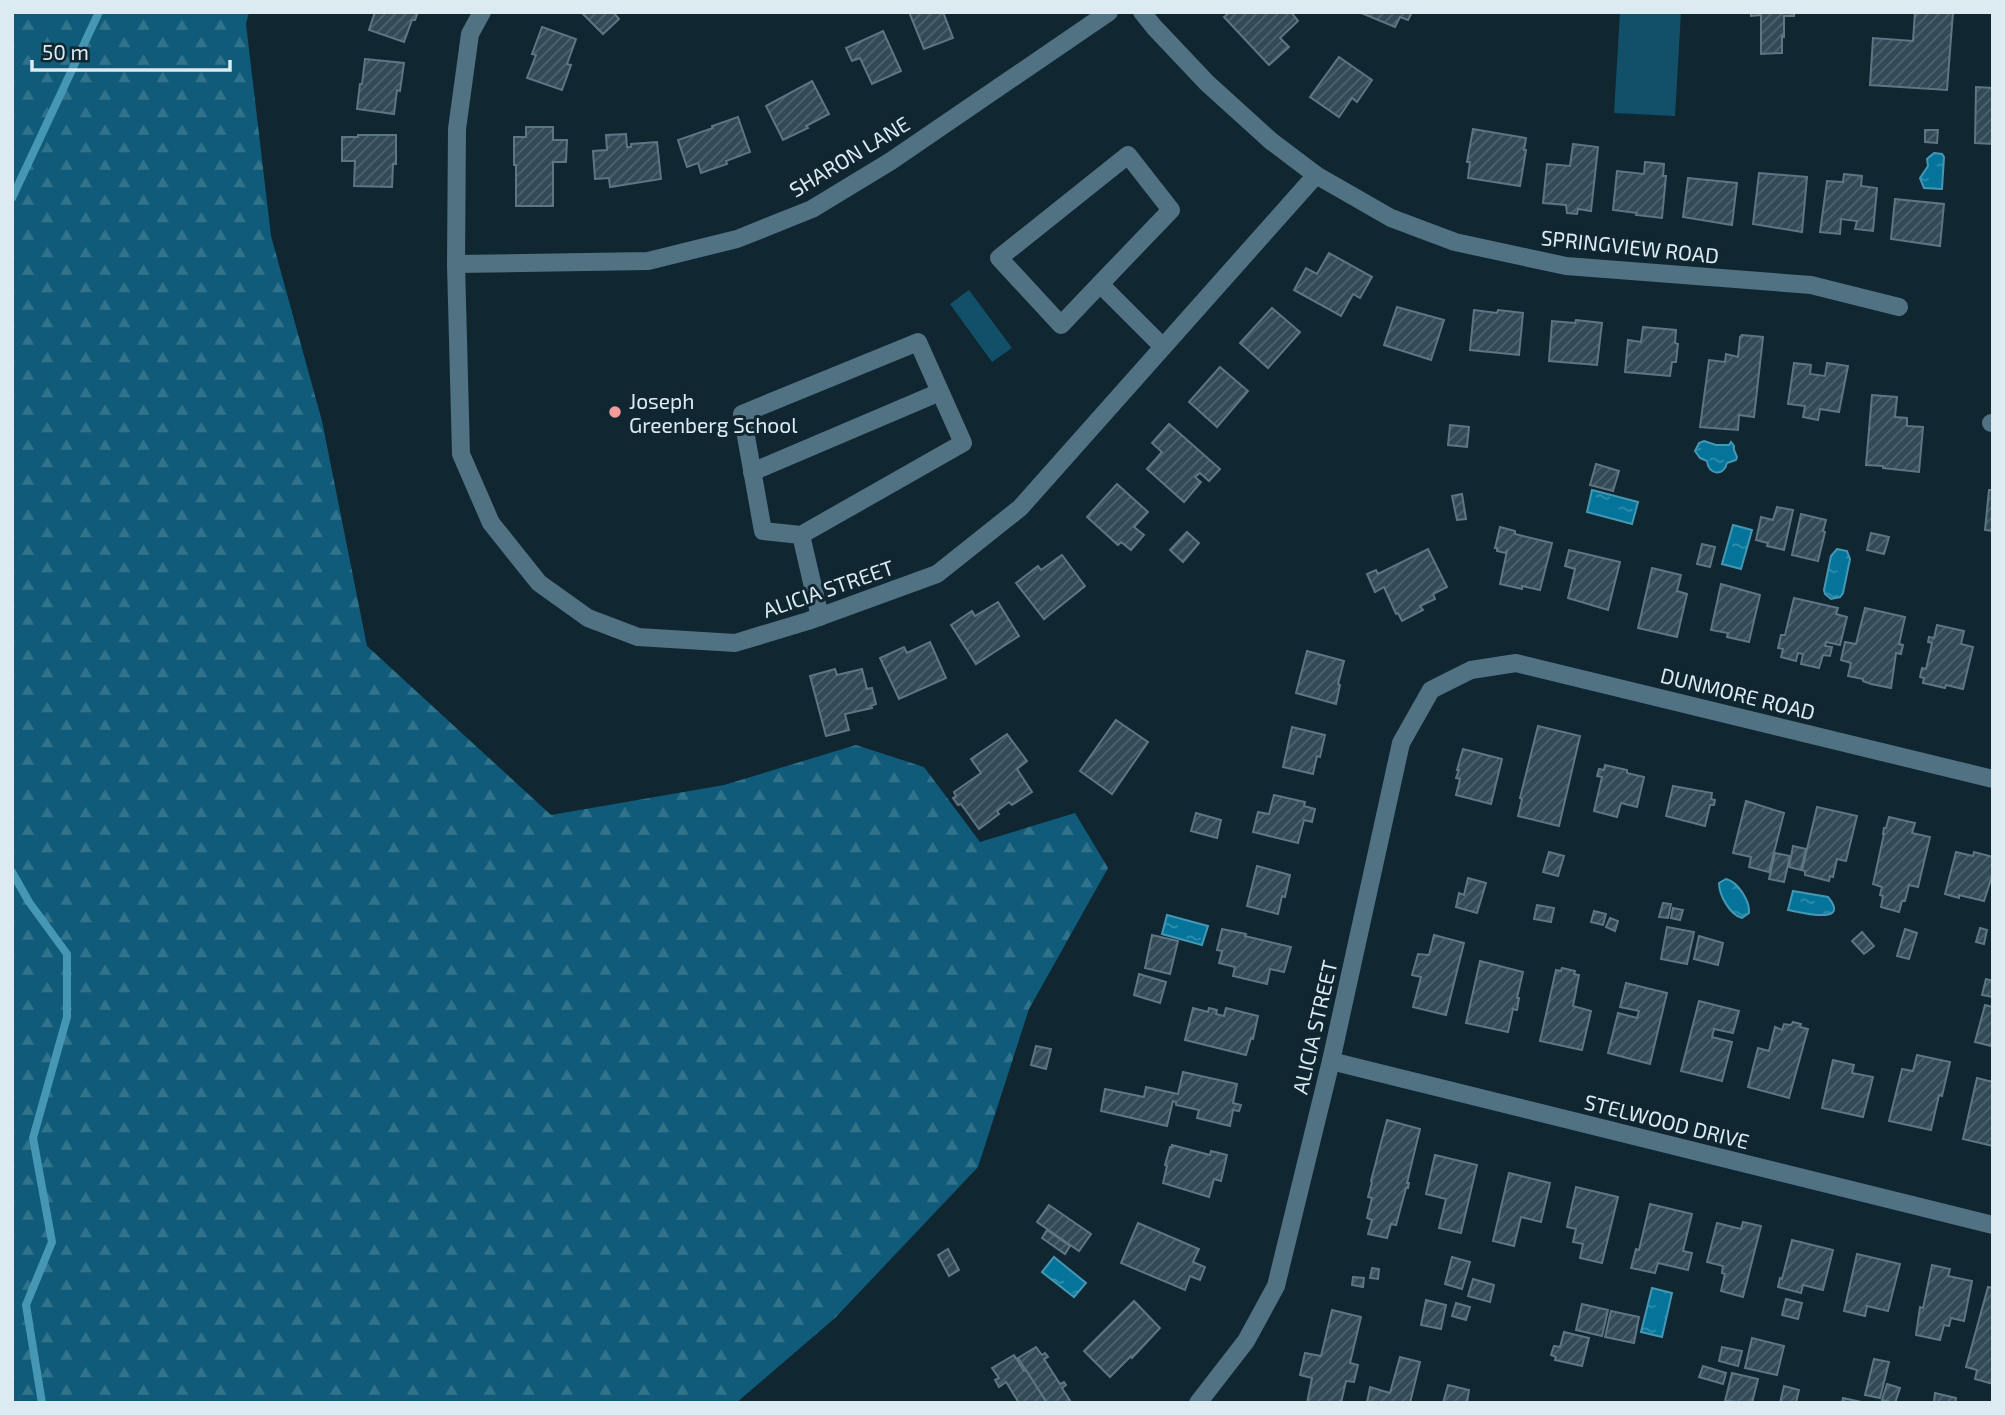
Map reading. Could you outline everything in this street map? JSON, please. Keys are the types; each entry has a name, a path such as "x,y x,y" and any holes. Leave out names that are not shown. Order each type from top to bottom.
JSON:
{"street":[{"name":"ALICIA STREET","path":"482,12 470,34 457,129 456,264 461,454 491,523 539,583 588,618 638,638 735,643 820,617 937,574 1020,508 1316,175"},
{"name":"SHARON LANE","path":"456,264 648,261 737,239 812,209 891,161 1108,12"},
{"name":"SPRINGVIEW ROAD","path":"1142,12 1208,83 1270,141 1316,175 1391,218 1455,242 1566,265 1811,285 1899,307"},
{"path":"1128,155 1171,210 1100,284 1061,325 999,258 1128,155"},
{"path":"1100,284 1163,347"},
{"path":"918,342 940,392 963,443 801,535 763,531 742,414 918,342"},
{"path":"752,472 940,392"},
{"path":"801,535 820,617"},
{"name":"DUNMORE ROAD","path":"1471,670 1516,663 1993,779"},
{"name":"ALICIA STREET","path":"1198,1403 1246,1341 1276,1286 1331,1061 1401,743 1431,690 1471,670"},
{"name":"STELWOOD DRIVE","path":"1331,1061 1993,1225"}],"shaded area":[{"path":"1620,12 1681,12 1675,116 1614,113"},
{"path":"969,290 1012,348 992,362 950,304"}],"green space":[{"path":"12,12 249,12 246,24 271,236 322,421 367,646 551,815 724,785 856,745 924,767 980,842 1075,813 1108,868 1029,1009 978,1167 835,1318 736,1403 12,1403"}],"water":[{"path":"1934,153 1944,157 1942,189 1924,188 1920,178 1928,166 1927,159"},
{"path":"1704,441 1716,445 1729,445 1731,442 1736,460 1727,463 1723,471 1713,471 1707,461 1700,458 1695,451 1699,443"},
{"path":"1592,490 1638,502 1632,524 1587,512"},
{"path":"1733,525 1752,530 1741,569 1722,564"},
{"path":"1837,549 1847,551 1850,559 1843,593 1840,597 1831,599 1824,590 1831,556"},
{"path":"1726,879 1739,888 1748,903 1749,913 1742,918 1729,909 1723,899 1719,883"},
{"path":"1793,891 1828,897 1834,906 1833,912 1821,915 1788,910"},
{"path":"1167,915 1208,926 1202,945 1162,934"},
{"path":"1054,1257 1086,1283 1074,1297 1042,1272"},
{"path":"1652,1288 1672,1293 1662,1337 1641,1332"}],"building":[{"path":"375,12 418,12 404,42 369,30"},
{"path":"581,12 613,12 619,19 603,34"},
{"path":"909,12 943,12 953,38 924,49"},
{"path":"1230,12 1291,12 1298,21 1280,38 1289,47 1269,65 1224,17"},
{"path":"1359,12 1412,12 1408,20 1400,17 1395,27"},
{"path":"1751,12 1794,12 1794,16 1784,16 1782,53 1761,54 1761,15 1751,16"},
{"path":"1915,12 1953,12 1947,90 1870,85 1873,38 1913,41"},
{"path":"542,27 576,39 562,90 527,78 536,55 532,54"},
{"path":"883,31 901,71 872,84 860,58 852,61 846,48"},
{"path":"1339,57 1372,80 1357,102 1352,98 1339,117 1310,97"},
{"path":"365,59 404,63 394,114 357,109"},
{"path":"812,81 829,114 783,140 766,106"},
{"path":"1976,87 1993,88 1993,144 1975,143"},
{"path":"738,117 750,152 701,173 698,163 687,167 678,140"},
{"path":"526,127 553,127 553,140 567,140 566,162 553,162 553,206 516,206 514,137 526,137"},
{"path":"1473,129 1526,138 1520,186 1468,178 1470,162 1467,162"},
{"path":"1925,130 1938,130 1937,143 1925,142"},
{"path":"626,134 627,147 631,147 631,144 657,142 661,179 610,187 609,178 595,179 593,151 607,150 606,135"},
{"path":"396,135 396,164 393,164 392,187 354,186 355,161 342,161 342,137"},
{"path":"1573,144 1598,147 1591,211 1578,209 1577,214 1567,213 1566,205 1543,203 1547,164 1570,166"},
{"path":"1645,162 1664,164 1663,176 1666,176 1662,218 1613,210 1617,171 1644,174"},
{"path":"1759,173 1807,177 1802,232 1753,224"},
{"path":"1844,174 1862,176 1861,186 1877,188 1873,231 1855,229 1857,221 1841,219 1840,234 1820,232 1827,181 1843,182"},
{"path":"1688,178 1737,183 1732,225 1683,217"},
{"path":"1895,199 1944,204 1940,246 1891,239"},
{"path":"1329,253 1372,277 1360,298 1353,294 1341,316 1294,290 1306,268 1317,274"},
{"path":"1397,307 1444,320 1431,360 1384,345"},
{"path":"1272,308 1300,332 1268,368 1240,343"},
{"path":"1474,310 1523,313 1519,355 1470,350"},
{"path":"1576,320 1602,323 1597,365 1549,361 1552,321 1575,323"},
{"path":"1643,327 1676,330 1676,362 1672,362 1670,376 1625,372 1628,340 1641,342"},
{"path":"1742,335 1763,337 1754,417 1739,415 1738,430 1700,427 1709,360 1725,362 1726,354 1738,357"},
{"path":"1794,363 1811,365 1810,374 1825,376 1827,363 1848,366 1839,412 1820,409 1818,420 1803,417 1805,406 1788,404"},
{"path":"1220,367 1248,391 1217,427 1189,402"},
{"path":"1872,395 1897,397 1895,417 1907,418 1907,426 1923,427 1919,472 1866,465"},
{"path":"1169,424 1220,469 1209,481 1200,473 1195,477 1201,482 1184,502 1147,469 1162,452 1152,443"},
{"path":"1450,425 1469,427 1467,447 1448,445"},
{"path":"1596,464 1619,471 1613,491 1590,485"},
{"path":"1117,484 1148,512 1134,527 1144,535 1131,550 1121,542 1118,545 1087,517"},
{"path":"1989,490 1993,490 1993,531 1985,530"},
{"path":"1462,494 1466,519 1457,520 1452,496"},
{"path":"1777,507 1793,510 1784,550 1756,540 1761,517 1773,520"},
{"path":"1801,514 1826,520 1818,561 1792,555"},
{"path":"1500,527 1515,531 1515,534 1552,543 1540,590 1500,584 1507,551 1497,551 1495,548"},
{"path":"1187,532 1199,543 1183,562 1170,550"},
{"path":"1871,533 1889,537 1884,554 1867,550"},
{"path":"1702,544 1715,547 1710,567 1697,564"},
{"path":"1428,549 1447,587 1433,594 1435,599 1420,606 1423,610 1402,621 1384,587 1375,592 1367,574 1376,570 1378,574"},
{"path":"1569,550 1620,562 1608,610 1568,598 1575,569 1565,566"},
{"path":"1062,555 1085,586 1044,619 1016,583 1038,566 1041,570"},
{"path":"1652,568 1681,575 1677,591 1687,594 1677,637 1638,628"},
{"path":"1721,584 1760,595 1749,642 1727,637 1728,633 1711,630"},
{"path":"1794,598 1838,608 1836,614 1847,617 1840,645 1826,642 1825,646 1832,647 1830,656 1823,655 1819,668 1801,664 1803,654 1798,653 1796,661 1781,657 1783,649 1778,648 1781,635 1785,635"},
{"path":"998,602 1019,636 976,664 951,625 972,611 975,616"},
{"path":"1865,608 1905,617 1899,644 1903,645 1901,654 1896,653 1891,688 1848,676 1851,663 1841,660 1845,642 1856,644"},
{"path":"1937,625 1964,631 1961,644 1973,647 1963,689 1923,683 1924,678 1920,677 1922,668 1926,669 1932,643 1928,642 1929,637 1934,638"},
{"path":"930,642 946,678 899,699 880,658 904,647 907,653"},
{"path":"1307,651 1344,661 1336,704 1296,693"},
{"path":"835,669 837,675 862,669 867,689 872,688 876,704 871,706 872,708 845,714 849,730 826,736 810,676"},
{"path":"1116,720 1148,742 1112,794 1080,771"},
{"path":"1538,726 1580,736 1559,826 1518,816"},
{"path":"1292,727 1325,735 1313,774 1283,767"},
{"path":"1007,734 1027,761 1017,769 1032,792 1012,805 1009,802 997,811 999,814 979,829 961,804 958,805 953,798 956,796 954,792 981,773 971,759"},
{"path":"1463,749 1502,759 1491,804 1456,795 1460,779 1456,778 1457,770"},
{"path":"1605,765 1644,777 1637,807 1621,803 1617,817 1594,811 1602,777 1597,776 1599,769 1604,770"},
{"path":"1673,786 1712,793 1714,805 1710,805 1705,826 1666,816"},
{"path":"1274,795 1305,802 1304,806 1315,809 1312,822 1304,820 1298,843 1253,832 1258,812 1269,814"},
{"path":"1746,801 1784,813 1769,872 1749,867 1751,857 1733,853"},
{"path":"1817,807 1857,816 1846,861 1837,859 1833,877 1830,876 1829,881 1805,875 1802,870"},
{"path":"1196,813 1221,820 1217,838 1191,831"},
{"path":"1889,817 1915,823 1912,833 1930,837 1918,887 1909,885 1899,912 1881,907 1882,887 1873,884 1884,828"},
{"path":"1793,846 1806,849 1801,870 1789,867"},
{"path":"1549,852 1564,856 1558,876 1543,872"},
{"path":"1956,852 1973,856 1974,852 1993,857 1993,873 1984,901 1945,894"},
{"path":"1775,853 1790,856 1784,882 1769,879"},
{"path":"1257,866 1290,875 1278,914 1247,906"},
{"path":"1468,878 1486,883 1477,913 1456,907 1459,893 1464,895"},
{"path":"1663,903 1671,904 1668,918 1659,917"},
{"path":"1537,905 1554,908 1551,922 1534,919"},
{"path":"1673,908 1683,910 1680,920 1671,918"},
{"path":"1594,911 1606,914 1603,925 1591,922"},
{"path":"1610,918 1618,921 1615,931 1606,927"},
{"path":"1667,927 1694,932 1687,964 1661,959"},
{"path":"1980,928 1987,930 1984,944 1976,942"},
{"path":"1222,929 1291,947 1284,972 1270,969 1267,984 1233,976 1235,967 1219,963 1222,951 1217,950"},
{"path":"1905,929 1917,933 1909,959 1897,956"},
{"path":"1862,932 1874,946 1864,954 1852,941"},
{"path":"1152,935 1178,941 1170,974 1145,968"},
{"path":"1434,935 1464,943 1446,1015 1413,1007 1421,977 1412,975 1418,954 1429,955"},
{"path":"1699,936 1723,943 1718,965 1694,959"},
{"path":"1480,961 1523,972 1517,1010 1513,1009 1508,1032 1466,1023"},
{"path":"1562,968 1575,971 1574,974 1579,975 1573,1006 1591,1011 1582,1050 1540,1041 1556,970 1561,971"},
{"path":"1139,974 1166,982 1160,1003 1134,995"},
{"path":"1986,979 1993,981 1993,997 1982,995"},
{"path":"1626,983 1667,993 1650,1064 1608,1053 1618,1013 1637,1018 1639,1011 1620,1007"},
{"path":"1699,1001 1739,1011 1733,1033 1714,1029 1712,1037 1732,1042 1722,1081 1681,1071"},
{"path":"1985,1005 1993,1007 1991,1046 1975,1042"},
{"path":"1193,1008 1208,1012 1209,1008 1217,1010 1216,1014 1224,1016 1226,1008 1258,1016 1246,1055 1185,1040"},
{"path":"1793,1022 1808,1029 1789,1098 1748,1087 1758,1048 1769,1051 1775,1027 1782,1030 1784,1024 1791,1025"},
{"path":"1036,1046 1051,1049 1046,1069 1031,1065"},
{"path":"1917,1055 1950,1062 1931,1130 1889,1121 1902,1069 1913,1071"},
{"path":"1833,1060 1854,1065 1852,1073 1873,1077 1863,1117 1822,1108"},
{"path":"1183,1072 1237,1084 1233,1103 1241,1105 1239,1111 1233,1110 1230,1126 1197,1118 1199,1110 1176,1105 1173,1101 1167,1126 1101,1111 1105,1089 1144,1097 1146,1087 1178,1094"},
{"path":"1977,1078 1993,1082 1993,1146 1963,1139"},
{"path":"1387,1120 1420,1129 1408,1188 1396,1225 1391,1224 1387,1238 1368,1234 1372,1220 1367,1218 1372,1198 1368,1197 1371,1181"},
{"path":"1172,1145 1210,1155 1211,1151 1227,1155 1221,1181 1214,1179 1209,1197 1163,1183 1165,1165"},
{"path":"1435,1155 1477,1165 1461,1233 1439,1228 1446,1199 1426,1194"},
{"path":"1509,1173 1550,1183 1541,1222 1521,1217 1514,1246 1493,1241"},
{"path":"1576,1187 1618,1197 1602,1263 1580,1258 1583,1244 1573,1242 1576,1229 1567,1227"},
{"path":"1650,1204 1692,1214 1683,1251 1692,1253 1688,1270 1658,1263 1655,1273 1631,1268 1636,1249 1639,1250"},
{"path":"1049,1205 1091,1234 1079,1251 1037,1222"},
{"path":"1743,1222 1761,1226 1743,1297 1721,1291 1725,1274 1722,1273 1723,1266 1707,1262 1717,1223 1741,1229"},
{"path":"1138,1223 1199,1249 1193,1262 1205,1267 1200,1280 1190,1276 1185,1290 1121,1263"},
{"path":"1047,1230 1070,1246 1065,1254 1042,1238"},
{"path":"1792,1240 1833,1250 1823,1290 1803,1285 1801,1293 1778,1287"},
{"path":"948,1249 959,1270 949,1276 938,1255"},
{"path":"1857,1254 1900,1264 1888,1311 1867,1306 1865,1316 1844,1311"},
{"path":"1452,1257 1470,1262 1462,1289 1445,1284"},
{"path":"1932,1265 1950,1269 1948,1276 1972,1281 1964,1321 1951,1318 1949,1326 1944,1325 1940,1340 1916,1335 1920,1307 1923,1308"},
{"path":"1372,1268 1379,1269 1378,1279 1370,1278"},
{"path":"1353,1277 1364,1278 1363,1287 1352,1285"},
{"path":"1473,1279 1494,1285 1490,1302 1468,1296"},
{"path":"1988,1287 1993,1288 1993,1384 1975,1379 1977,1370 1966,1367"},
{"path":"1786,1299 1802,1303 1798,1319 1782,1315"},
{"path":"1426,1300 1446,1305 1441,1329 1421,1325"},
{"path":"1134,1301 1160,1328 1110,1377 1084,1351"},
{"path":"1456,1303 1470,1307 1466,1320 1452,1316"},
{"path":"1582,1304 1608,1310 1602,1336 1576,1330"},
{"path":"1332,1310 1361,1317 1350,1363 1358,1365 1354,1382 1346,1381 1341,1403 1307,1403 1312,1378 1300,1375 1305,1353 1321,1356"},
{"path":"1611,1311 1639,1317 1634,1343 1605,1337"},
{"path":"1564,1332 1589,1338 1582,1366 1555,1360 1556,1357 1551,1355 1554,1346 1560,1347"},
{"path":"1752,1338 1784,1346 1777,1375 1745,1368"},
{"path":"1036,1347 1042,1355 1045,1353 1048,1357 1044,1359 1060,1384 1064,1382 1066,1385 1062,1388 1071,1402 1047,1403 1018,1358"},
{"path":"1722,1347 1742,1351 1738,1366 1719,1361"},
{"path":"1014,1355 1047,1403 1019,1403 1006,1382 999,1387 995,1380 999,1378 992,1368"},
{"path":"1400,1357 1420,1362 1410,1403 1367,1403 1370,1387 1390,1393"},
{"path":"1874,1359 1889,1362 1880,1398 1865,1395"},
{"path":"1703,1366 1726,1373 1723,1384 1699,1377"},
{"path":"1732,1373 1758,1379 1752,1403 1725,1401"},
{"path":"1887,1384 1900,1388 1895,1403 1882,1400"},
{"path":"1448,1385 1469,1390 1467,1403 1443,1403"},
{"path":"1784,1386 1799,1390 1796,1403 1780,1403"},
{"path":"1935,1393 1956,1398 1955,1403 1934,1402"},
{"path":"1843,1398 1866,1403 1842,1403"}],"waterway":[{"path":"12,198 99,12"},
{"path":"12,872 29,902 67,954 67,1017 33,1138 52,1242 26,1305 42,1403"}],"place":[{"name":"Joseph Greenberg School","path":"615,412"}]}
